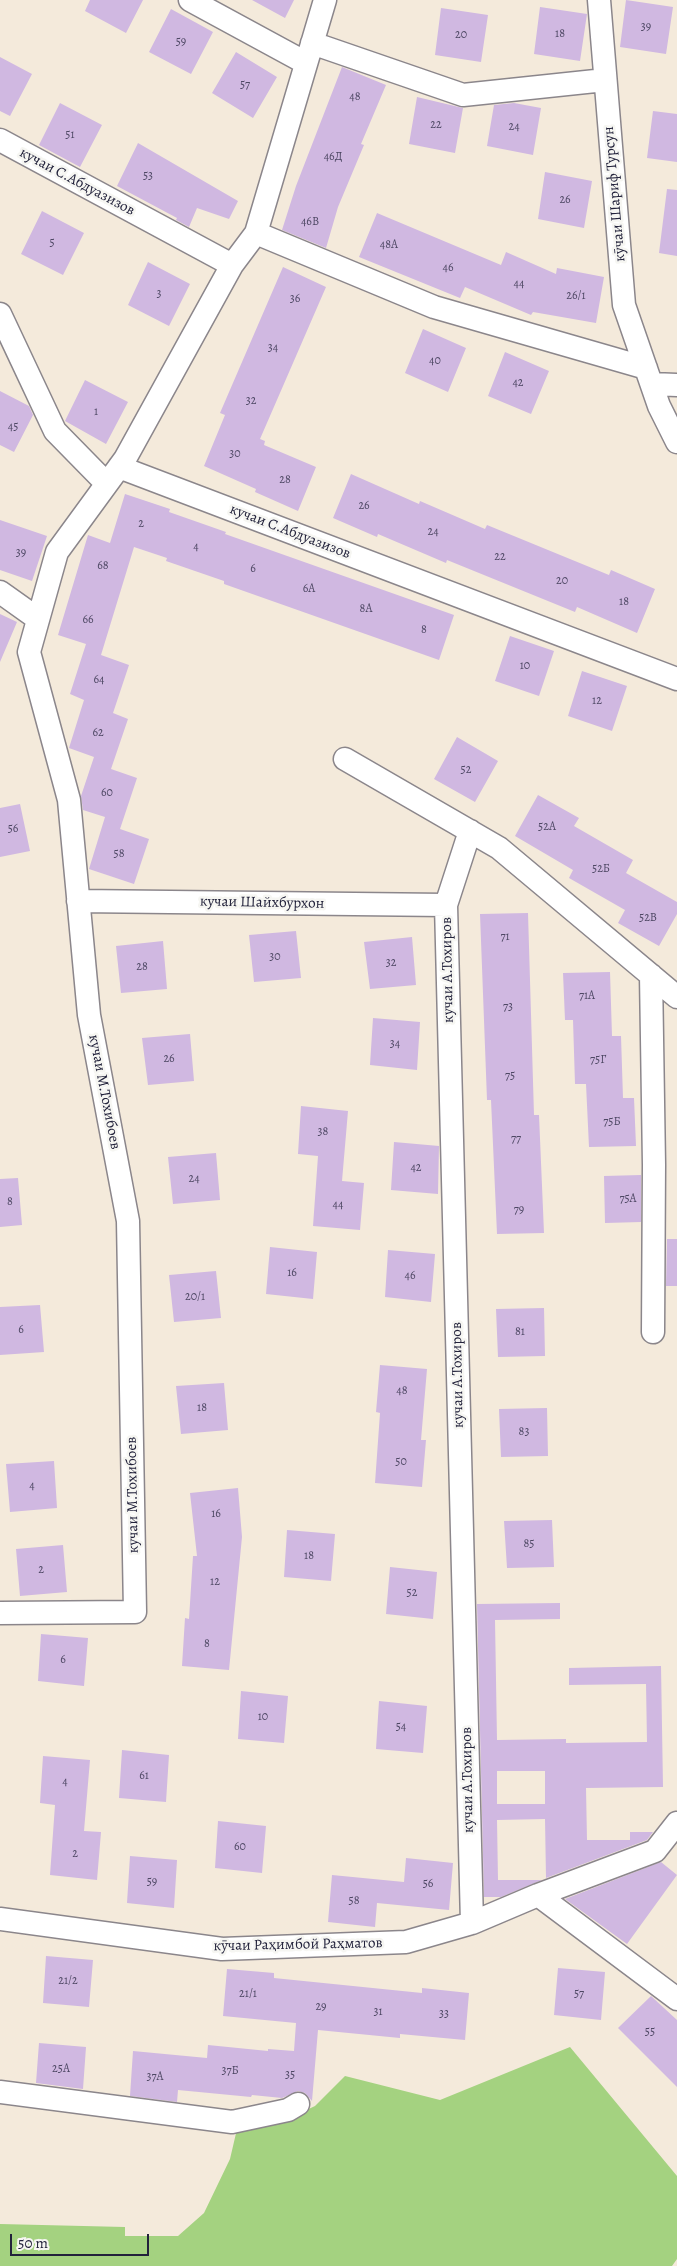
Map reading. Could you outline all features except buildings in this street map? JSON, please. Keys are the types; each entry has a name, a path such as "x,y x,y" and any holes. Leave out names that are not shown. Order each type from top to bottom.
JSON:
{"street":[{"path":"190,0 309,53 463,95 605,80"},
{"path":"0,314 55,431 113,475 232,266 256,233 325,0"},
{"name":"кӯчаи Шариф Турсун","path":"599,0 624,305 659,406 677,442"},
{"name":"кучаи С.Абдуазизов","path":"0,140 232,266"},
{"path":"256,233 434,307 677,385"},
{"name":"кучаи С.Абдуазизов","path":"113,475 677,679"},
{"name":"кучаи М.Тохибоев","path":"0,1613 135,1612 128,1220 89,1015 69,800 28,652 57,552 113,475"},
{"path":"0,592 38,619"},
{"path":"345,759 499,848 677,997"},
{"name":"кучаи А.Тохиров","path":"470,831 446,905 472,1923"},
{"name":"кучаи Шайхбурхон","path":"78,901 446,905"},
{"path":"651,975 654,1165 653,1332"},
{"name":"кӯчаи Раҳимбой Раҳматов","path":"0,1919 222,1949 406,1942 472,1923 538,1895 656,1851 677,1823"},
{"path":"538,1895 677,1999"},
{"path":"0,2092 232,2122 288,2110 298,2104"}],"green space":[{"path":"570,2047 677,2176 677,2259 672,2266 0,2266 0,2224 125,2227 125,2236 178,2236 204,2213 230,2159 237,2129 275,2125 315,2106 345,2076 440,2100"}]}
